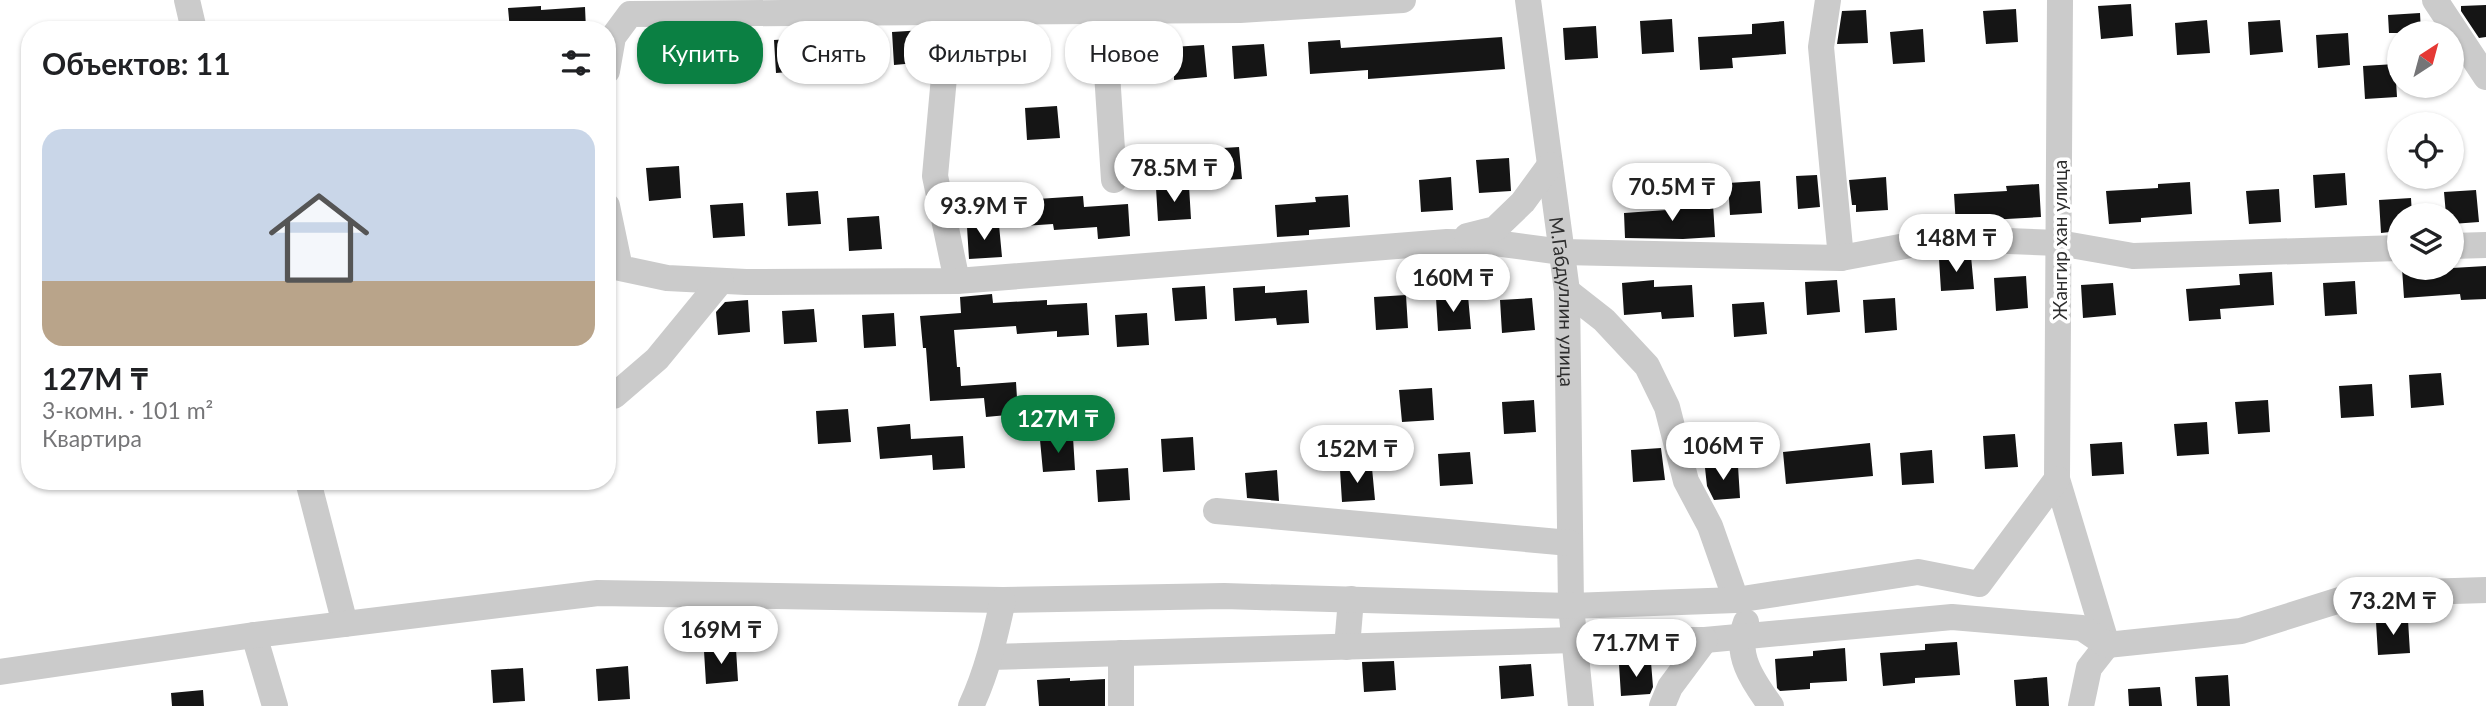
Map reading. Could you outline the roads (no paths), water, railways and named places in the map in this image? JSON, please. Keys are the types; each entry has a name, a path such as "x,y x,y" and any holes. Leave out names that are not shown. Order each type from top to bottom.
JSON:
{"street":[{"path":"187,0 192,21"},
{"path":"616,33 630,14 951,6 1103,12 1240,10 1403,0"},
{"name":"М.Габдуллин улица","path":"1528,0 1567,291 1571,606 1581,706"},
{"path":"1828,0 1821,47 1841,258"},
{"name":"Жангир хан улица","path":"2060,0 2057,479 2108,645"},
{"path":"2435,0 2486,77"},
{"path":"951,6 935,176 957,281"},
{"path":"1103,12 1114,180"},
{"path":"1447,242 1495,229 1523,202 1550,165"},
{"path":"616,271 721,281 957,281 1447,242 1495,243 1562,252 1841,258 1916,244 1983,240 2059,243 2133,257 2387,248"},
{"path":"2464,246 2486,245"},
{"path":"616,394 657,359 721,281"},
{"path":"1567,291 1604,320 1647,366 1667,407 1686,481 1745,598 1741,636 1750,677 1770,706"},
{"path":"1952,617 2057,479"},
{"path":"311,490 345,624"},
{"path":"1216,511 1570,543"},
{"path":"0,672 254,635 598,593 1003,600 1224,596 1571,606 1745,598 1918,572 1979,584"},
{"path":"990,657 1574,640 1705,640 1952,617 2082,628 2108,645 2241,631 2359,594 2486,590"},
{"path":"1347,647 1352,599"},
{"path":"979,699 1003,600"},
{"path":"254,635 275,706"},
{"path":"1662,706 1670,687 1705,640"},
{"path":"2081,706 2089,668 2108,645"},
{"path":"1121,653 1121,706"}]}
